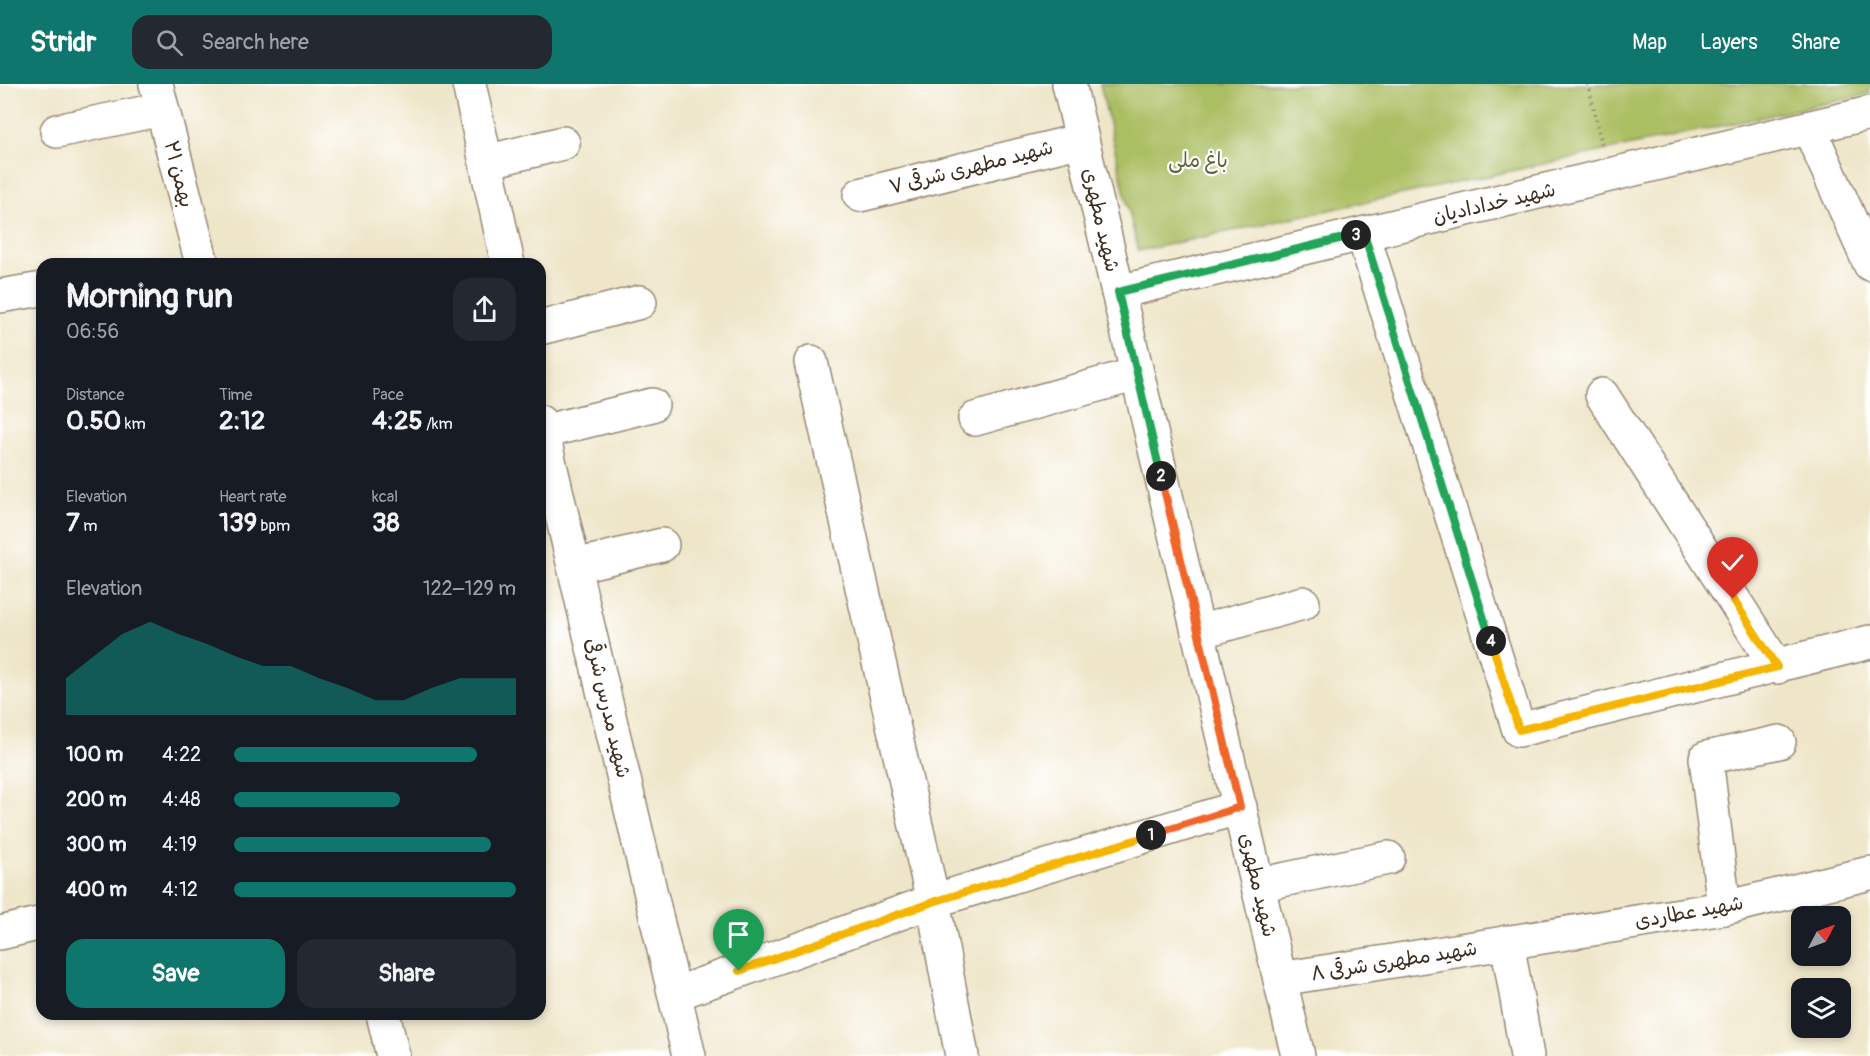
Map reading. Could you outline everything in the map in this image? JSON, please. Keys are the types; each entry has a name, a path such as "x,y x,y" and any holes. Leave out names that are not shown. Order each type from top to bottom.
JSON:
{"street":[{"path":"469,84 506,258"},
{"name":"شهید مطهری","path":"1069,84 1298,1056"},
{"path":"57,131 159,97"},
{"name":"بهمن ۲۱","path":"159,97 197,258"},
{"name":"شهید خدادادیان","path":"1118,292 1870,113"},
{"path":"1809,128 1870,264"},
{"name":"شهید مطهری شرقی ۷","path":"860,195 1082,140"},
{"path":"486,162 563,143"},
{"path":"1364,234 1519,730 1870,642"},
{"path":"0,296 36,290"},
{"path":"546,326 640,302"},
{"path":"811,362 933,902 962,1056"},
{"path":"975,419 1137,374"},
{"path":"1602,395 1777,667"},
{"path":"546,442 652,405"},
{"name":"شهید مدرس شرقی","path":"546,455 575,566 689,1056"},
{"path":"575,566 662,545"},
{"path":"1198,632 1304,603"},
{"path":"1724,908 1706,758 1779,742"},
{"path":"675,994 933,902 1240,807"},
{"path":"1258,885 1388,858"},
{"name":"شهید عطاردی","path":"1507,942 1724,908 1870,873"},
{"path":"0,933 36,924"},
{"path":"1507,942 1527,1056"},
{"name":"شهید مطهری شرقی ۸","path":"1280,979 1507,942"},
{"path":"384,1020 393,1056"}],"path":[{"path":"1588,84 1609,176"}],"green space":[{"name":"باغ ملی","path":"1100,84 1870,84 1870,94 1138,251"}],"route":[{"path":"739,971 933,902 1240,807 1118,292 1364,234 1519,730 1777,667 1733,599"}]}
